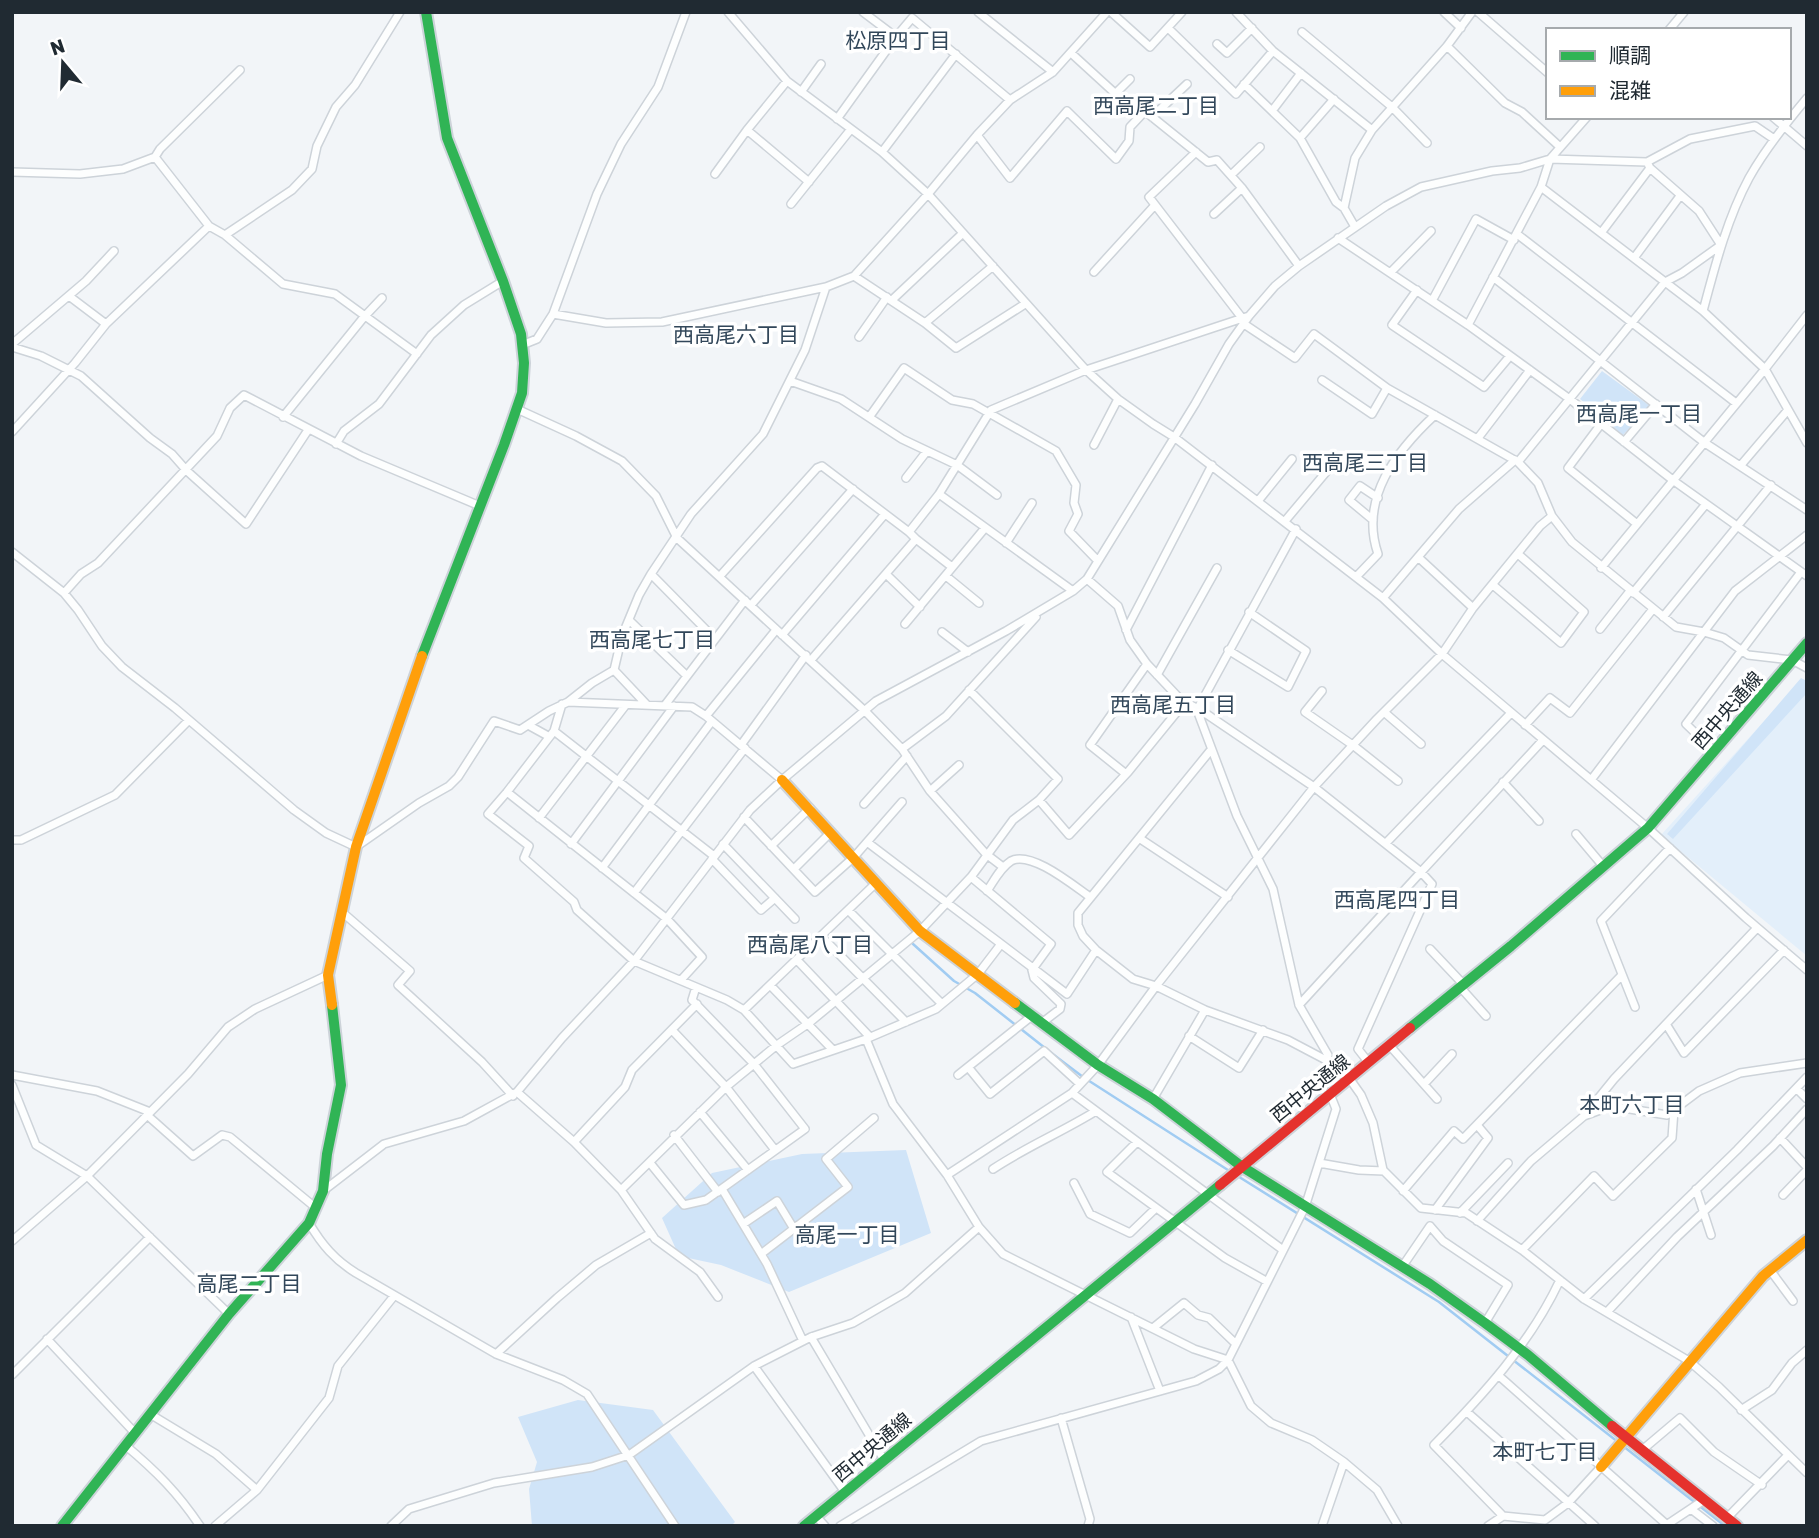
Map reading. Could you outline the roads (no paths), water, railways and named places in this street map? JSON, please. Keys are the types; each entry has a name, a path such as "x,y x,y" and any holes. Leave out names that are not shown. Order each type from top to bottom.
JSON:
{"street":[{"path":"225,235 292,190 312,169 317,146 336,107 355,85 400,12"},
{"path":"62,1526 229,1314 309,1223 323,1191 327,1154 341,1085 328,975 356,847 410,686 517,409 523,383 521,334 447,138 426,12"},
{"path":"522,345 537,339 553,314 597,194 621,144 658,87 686,12"},
{"path":"863,12 896,37"},
{"path":"978,12 989,15 1053,72"},
{"path":"553,314 606,323 662,322 826,287 854,276 1010,100 1053,72 1104,13 1150,47 1182,12"},
{"path":"1236,12 1273,51 1372,130"},
{"path":"1444,12 1461,28"},
{"path":"1344,208 1355,158 1372,130 1447,46 1472,12"},
{"path":"1478,12 1546,71"},
{"path":"1671,28 1684,12"},
{"path":"733,14 787,81 882,152 928,194 1086,370 1118,399 1174,437 1357,576 1442,654 1648,828 1807,970"},
{"path":"837,119 915,15 1010,100"},
{"path":"1168,28 1236,94 1273,51"},
{"path":"1217,44 1227,53 1252,28"},
{"path":"1303,32 1392,107 1427,143"},
{"path":"1447,46 1505,103 1522,112 1559,146"},
{"path":"1071,52 1115,94 1148,114 1208,162 1217,160 1242,188 1299,266"},
{"path":"882,152 956,54"},
{"path":"801,92 821,64"},
{"path":"12,172 80,174 123,169 155,157 240,70"},
{"path":"1272,111 1301,73"},
{"path":"1115,94 1130,79"},
{"path":"715,174 787,81"},
{"path":"977,135 1010,178 1067,111 1115,159 1129,141 1130,127 1186,83"},
{"path":"1244,84 1300,138 1336,202 1344,208 1355,227"},
{"path":"1300,138 1334,99"},
{"path":"1791,117 1807,99"},
{"path":"1468,325 1541,187 1550,159 1585,119"},
{"path":"1775,119 1807,146"},
{"path":"1703,311 1721,245 1749,178 1789,119"},
{"path":"1601,233 1649,165 1690,139 1755,126 1774,139"},
{"path":"747,130 808,182"},
{"path":"791,204 851,130"},
{"path":"1231,175 1260,148"},
{"path":"1196,152 1149,197 1245,319 1295,358 1314,334 1387,388 1516,461 1538,483 1552,516 1572,542 1676,627 1724,638 1748,655 1792,660 1807,668"},
{"path":"155,157 209,226 225,235 283,284 335,294 417,354"},
{"path":"323,1191 384,1144 464,1121 515,1094 562,1038 634,961 744,817 782,780 876,701 1044,609 1087,579 1245,319 1275,286 1299,266 1386,206 1421,187 1492,171 1520,169 1550,159 1649,165 1699,211 1721,245"},
{"path":"1541,187 1703,311 1765,369 1807,443"},
{"path":"1214,214 1242,188"},
{"path":"1634,258 1680,196"},
{"path":"1094,272 1155,205"},
{"path":"1432,300 1476,219 1515,237 1634,323 1736,403"},
{"path":"12,432 106,324 209,226"},
{"path":"1391,272 1431,231"},
{"path":"859,337 890,298 963,233"},
{"path":"1338,239 1468,325 1571,400 1674,481 1804,574 1686,724 1714,751"},
{"path":"1383,598 1459,509 1516,461 1571,400 1665,282 1721,245"},
{"path":"114,251 86,281 12,346 41,356 81,376 150,438 172,454 246,524 307,430"},
{"path":"925,323 993,265"},
{"path":"854,276 890,298 956,348 1025,304"},
{"path":"1493,277 1705,443 1807,510"},
{"path":"336,444 344,431 379,404 431,335 464,305 503,281"},
{"path":"356,847 458,777 494,721 520,730 614,670 629,620 651,574 691,514 763,434 790,381 818,315 826,287"},
{"path":"1417,290 1392,325 1483,387 1510,356"},
{"path":"69,296 106,324"},
{"path":"282,417 382,298"},
{"path":"1601,568 1807,315"},
{"path":"909,532 939,495 990,410 1086,370 1245,319"},
{"path":"870,416 904,368 952,400 972,404 1056,451 1076,485 1074,503 1078,514 1069,531 1098,561"},
{"path":"1478,438 1530,370"},
{"path":"1322,380 1373,414 1387,388"},
{"path":"790,381 841,399 902,439 957,465 997,495"},
{"path":"64,593 81,574 98,563 187,471 217,436 230,408 244,395 336,444 480,506"},
{"path":"1094,445 1118,399"},
{"path":"1624,442 1656,404"},
{"path":"517,409 622,461 656,496 677,538 866,712 904,752 930,791 986,854 1003,867"},
{"path":"1741,465 1787,411"},
{"path":"1357,576 1378,554 1373,520 1382,482 1408,440 1435,415"},
{"path":"1601,424 1568,468 1637,524"},
{"path":"906,478 927,451"},
{"path":"1258,501 1292,459"},
{"path":"1285,521 1332,465"},
{"path":"1126,630 1212,466"},
{"path":"720,576 817,468 826,468 952,567"},
{"path":"1663,617 1771,485"},
{"path":"1373,520 1349,500 1360,486 1378,498"},
{"path":"571,844 715,639 853,489"},
{"path":"939,495 1073,591"},
{"path":"1006,543 1032,503"},
{"path":"1600,629 1706,504"},
{"path":"602,868 709,719 779,632 885,514"},
{"path":"947,1175 1072,1093 1098,1065 1156,986 1314,788 1442,654 1473,608 1540,526 1552,516"},
{"path":"905,624 985,528"},
{"path":"1296,529 1197,710 1210,751 1237,816 1273,888 1299,1005 1328,1055 1326,1060"},
{"path":"1591,780 1735,591 1807,535"},
{"path":"634,893 809,657 887,575 916,540"},
{"path":"12,552 64,593 102,646 122,667 294,810 326,833 356,847"},
{"path":"1493,585 1561,643 1584,612 1518,554"},
{"path":"1418,557 1473,608"},
{"path":"1157,675 1217,568"},
{"path":"651,574 715,639"},
{"path":"887,575 920,607"},
{"path":"946,576 979,603"},
{"path":"1087,579 1118,606 1130,640 1147,664 1180,699 1314,788 1386,843 1432,884 1358,1049 1369,1063"},
{"path":"864,804 904,752 946,716 1044,609"},
{"path":"1525,725 1550,698 1570,713 1653,609"},
{"path":"1228,650 1288,687 1306,651 1249,612"},
{"path":"629,620 687,676"},
{"path":"942,632 968,652"},
{"name":"西中央通線","path":"804,1526 1390,1046 1648,828 1807,643"},
{"path":"1126,774 1090,745 1147,664"},
{"path":"614,670 647,705"},
{"path":"621,1190 650,1163 674,1135 726,1087 777,1045 809,1023 920,931 971,877 1013,820 1039,800 1058,779 968,691"},
{"path":"1322,691 1305,712 1398,781"},
{"path":"1039,800 1069,835 1126,774 1185,702"},
{"path":"565,703 692,707 782,780 920,931 1098,1065 1153,1098 1241,1166 1402,1267 1485,1324 1737,1526"},
{"path":"565,703 551,734 488,814 529,846 524,858 634,961 727,1000 744,1010 793,1064 868,1038 936,1009 978,974 1001,944"},
{"path":"539,817 625,706"},
{"path":"1384,712 1421,744"},
{"path":"1386,843 1511,713"},
{"path":"12,841 22,840 115,795 189,720"},
{"path":"528,725 551,734 585,757 680,831 713,858 761,910 775,898"},
{"path":"1299,1005 1543,740"},
{"path":"1210,751 1079,913 1078,925 1083,936 1096,950 1133,979 1156,986 1205,1010 1263,1030 1326,1060 1349,1078 1361,1095 1373,1123 1384,1171 1421,1208 1466,1213 1522,1250 1584,1299 1689,1361 1807,1474"},
{"path":"930,791 959,765"},
{"path":"1503,782 1539,821"},
{"path":"507,792 667,919 702,957 681,981"},
{"path":"744,817 815,892 855,857 902,802"},
{"path":"771,846 810,808"},
{"path":"794,869 831,832"},
{"path":"1576,834 1603,866"},
{"path":"1139,838 1227,897"},
{"path":"867,842 1067,994 1096,950"},
{"path":"723,844 794,919"},
{"path":"1635,1007 1601,921 1670,848"},
{"path":"987,891 1003,867 1014,859 1022,858 1040,864 1090,897"},
{"path":"971,877 1051,944 1031,974 1061,1004 1060,1009 1043,1022"},
{"path":"744,1010 875,884"},
{"path":"848,910 942,1004"},
{"path":"342,912 410,971 398,985 515,1094 575,1142 621,1190 655,1239 700,1272 718,1297"},
{"path":"1478,1221 1531,1161 1584,1116 1614,1079 1757,928"},
{"path":"821,936 906,1022"},
{"path":"1430,949 1486,1016"},
{"path":"1666,1024 1684,1053 1784,950"},
{"path":"797,960 868,1038 893,1104 947,1175 979,1227 1003,1254 1194,1349 1228,1360 1251,1406 1271,1423 1312,1440 1343,1462 1377,1490 1398,1526"},
{"path":"12,1241 87,1176 188,1074 228,1027 255,1009 328,975"},
{"path":"1403,1191 1454,1131 1463,1139 1622,975"},
{"path":"770,985 833,1050"},
{"path":"650,1163 684,1205 706,1200 805,1129 754,1064 692,1000 696,987"},
{"path":"575,1142 625,1087 632,1070 696,1004"},
{"path":"1153,1098 1205,1010"},
{"path":"958,1075 1033,1015"},
{"path":"672,1030 726,1087 775,1150"},
{"path":"1189,1036 1239,1068 1263,1030"},
{"path":"1390,1046 1437,1099"},
{"path":"968,1067 990,1094 1044,1051 1080,1084"},
{"path":"1424,1084 1452,1054"},
{"path":"1584,1116 1611,1106 1667,1115 1699,1091 1741,1073 1807,1063"},
{"path":"12,1075 97,1091 149,1113 193,1156 222,1135 230,1137 316,1208"},
{"path":"1584,1299 1807,1077"},
{"path":"12,1085 36,1145 87,1176 229,1314"},
{"path":"1797,1089 1807,1100"},
{"path":"1072,1093 1283,1250"},
{"path":"840,1526 981,1441 1196,1381 1219,1369 1228,1360 1304,1207 1336,1109 1330,1094"},
{"path":"1522,1250 1594,1177 1613,1196 1672,1138 1674,1110"},
{"path":"1607,1312 1677,1237 1807,1110"},
{"path":"993,1169 1023,1150 1062,1133 1096,1111"},
{"path":"700,1112 748,1170"},
{"path":"761,1254 848,1187 826,1160 874,1118"},
{"path":"1435,1210 1488,1138 1477,1125"},
{"path":"674,1135 720,1190 743,1224 761,1254 803,1341"},
{"path":"1780,1138 1807,1169 1783,1195"},
{"path":"1137,1142 1107,1172 1225,1258 1266,1281"},
{"path":"1319,1163 1384,1171"},
{"path":"1460,1213 1508,1163"},
{"path":"1074,1183 1090,1214 1130,1233 1156,1208"},
{"path":"1696,1189 1711,1235"},
{"path":"743,1224 777,1201 794,1229"},
{"path":"309,1223 322,1245 340,1263 496,1354 563,1380 587,1394 674,1526"},
{"path":"1402,1267 1430,1226 1443,1241 1508,1285 1485,1324"},
{"path":"393,1525 410,1509 494,1483 592,1467 629,1455 754,1366 811,1337 853,1322 905,1293 979,1227"},
{"path":"496,1354 596,1265 651,1233"},
{"path":"12,1375 150,1237"},
{"path":"1488,1526 1503,1516 1545,1520 1568,1503 1770,1270 1807,1240"},
{"path":"1770,1270 1793,1301"},
{"path":"1503,1516 1434,1445 1467,1412 1519,1350 1546,1310 1560,1280"},
{"path":"215,1526 257,1490 329,1398 338,1366 394,1296"},
{"path":"1153,1328 1184,1303 1198,1315 1209,1318 1236,1344"},
{"path":"1130,1316 1160,1391"},
{"path":"811,1337 884,1460"},
{"path":"47,1339 135,1433"},
{"path":"1741,1410 1772,1390 1792,1363 1807,1350"},
{"path":"754,1366 845,1492"},
{"path":"1498,1375 1666,1525 1704,1500"},
{"path":"1467,1412 1595,1526"},
{"path":"150,1414 216,1454 257,1490"},
{"path":"1060,1418 1090,1519 1088,1526"},
{"path":"1641,1451 1679,1418 1714,1452 1762,1485"},
{"path":"125,1445 180,1496 200,1526"},
{"path":"1727,1518 1762,1485 1788,1455"},
{"path":"1322,1526 1343,1462"},
{"path":"1691,1509 1713,1526"},
{"path":"816,1516 825,1526"}],"waterway":[{"path":"913,944 954,981 975,993 1045,1048"},
{"path":"1050,1052 1083,1077 1231,1172"},
{"path":"1236,1175 1439,1302 1618,1442"},
{"path":"1623,1446 1725,1526"}],"district":[{"name":"松原四丁目","path":"898,41"},
{"name":"西高尾二丁目","path":"1156,106"},
{"name":"西高尾六丁目","path":"736,335"},
{"name":"西高尾一丁目","path":"1639,414"},
{"name":"西高尾三丁目","path":"1365,463"},
{"name":"西高尾七丁目","path":"652,640"},
{"name":"西高尾五丁目","path":"1173,705"},
{"name":"西高尾四丁目","path":"1397,900"},
{"name":"西高尾八丁目","path":"810,945"},
{"name":"本町六丁目","path":"1632,1105"},
{"name":"高尾一丁目","path":"847,1235"},
{"name":"高尾二丁目","path":"249,1284"},
{"name":"本町七丁目","path":"1545,1452"}]}
